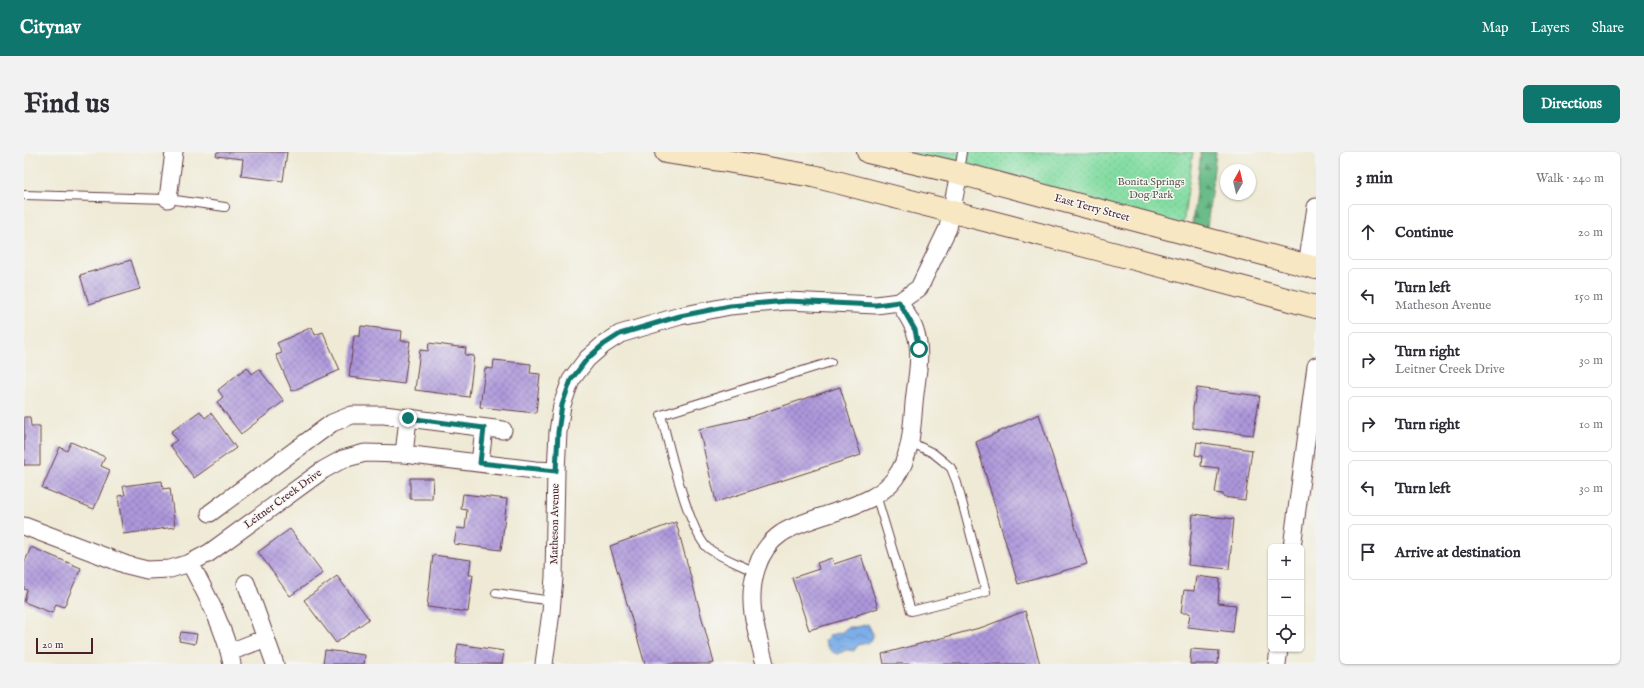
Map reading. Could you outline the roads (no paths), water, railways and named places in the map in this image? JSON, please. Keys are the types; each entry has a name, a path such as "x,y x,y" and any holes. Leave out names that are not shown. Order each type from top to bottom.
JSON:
{"street":[{"path":"168,199 174,152"},
{"path":"666,152 813,176 1316,307"},
{"name":"East Terry Street","path":"868,152 961,162 1312,267"},
{"name":"Matheson Avenue","path":"544,664 552,601 558,432 562,405 571,380 587,359 603,345 620,334 680,316 730,306 787,301 876,305 899,302 919,288 948,228 961,162"},
{"path":"1312,267 1316,208"},
{"path":"766,664 753,614 753,587 755,572 761,556 770,544 781,534 797,525 866,501 876,495 895,478 903,463 910,442 919,349 915,330 899,302"},
{"path":"1292,544 1316,366"},
{"path":"210,513 332,423 352,415 384,415 503,430"},
{"path":"404,454 408,418"},
{"path":"480,463 484,428"},
{"name":"Leitner Creek Drive","path":"24,526 127,565 148,570 170,569 190,563 209,552 323,470 343,459 365,454 404,454 556,471"},
{"path":"190,563 207,596 231,658 266,638"},
{"path":"246,583 275,664"},
{"path":"1277,664 1279,652"}],"lane":[{"path":"24,195 168,199 225,207"},
{"path":"755,572 708,548 700,538 690,519 661,415 831,362"},
{"path":"876,495 911,611 986,592 957,483 951,468 933,453 910,442"},
{"path":"496,593 552,601"}],"water":[{"path":"868,624 873,634 872,640 858,645 854,651 846,650 838,654 831,651 828,647 825,640 830,635 842,632 848,627"}],"park label":[{"name":"Bonita Springs Dog Park","path":"1151,188"}]}
